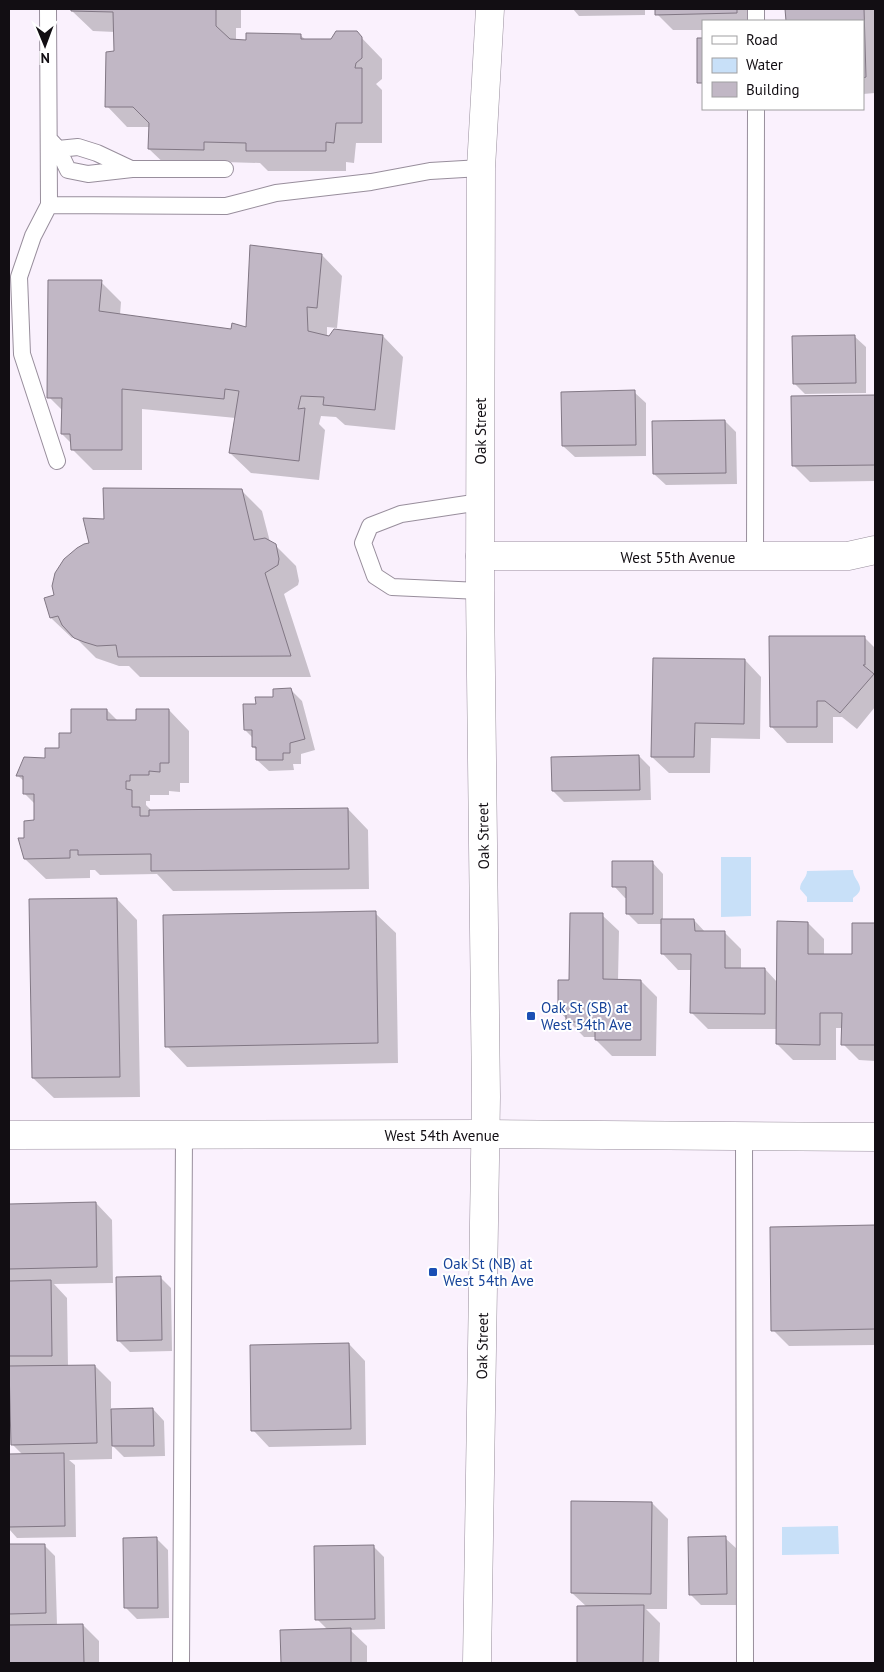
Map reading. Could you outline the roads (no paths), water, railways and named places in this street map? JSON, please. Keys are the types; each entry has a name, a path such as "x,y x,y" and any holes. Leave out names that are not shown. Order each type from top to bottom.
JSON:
{"main road":[{"name":"Oak Street","path":"477,1663 486,1134 480,590 481,168 490,9"},
{"name":"West 55th Avenue","path":"480,556 848,556 875,550"},
{"name":"West 54th Avenue","path":"9,1135 486,1134 875,1137"}],"lane":[{"path":"48,9 53,144 49,205 33,236 19,277 22,354 57,461"},
{"path":"755,557 756,110"},
{"path":"53,144 68,170 88,174 132,169 225,169"},
{"path":"53,144 78,147 97,153 132,169"},
{"path":"49,205 226,206 276,194 371,182 430,171 481,168"},
{"path":"480,502 401,514 370,526 363,543 375,576 392,587 480,590"},
{"path":"181,1663 184,1134"},
{"path":"744,1136 745,1663"}],"water":[{"path":"721,857 751,857 751,916 721,917"},
{"path":"853,870 860,891 853,898 853,902 807,902 807,897 800,889 807,871"},
{"path":"838,1526 839,1554 782,1555 782,1527"}],"place":[{"name":"Oak St (SB) at West 54th Ave","path":"531,1016"},
{"name":"Oak St (NB) at West 54th Ave","path":"433,1272"}]}
